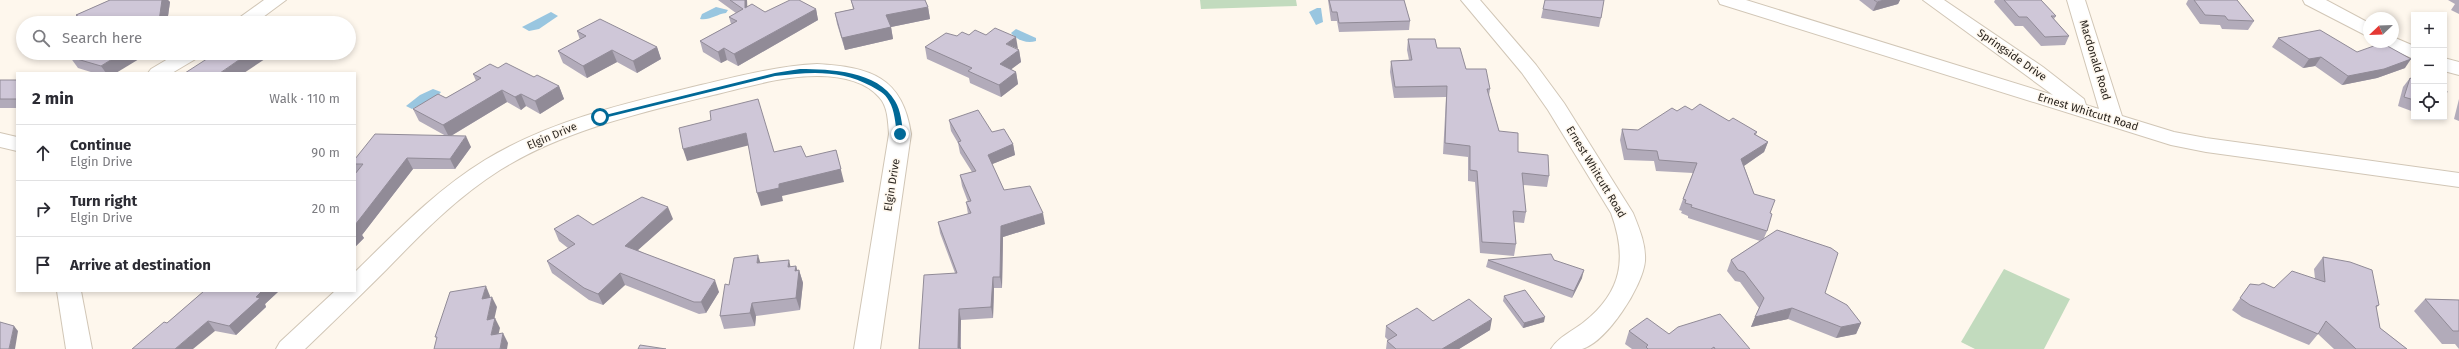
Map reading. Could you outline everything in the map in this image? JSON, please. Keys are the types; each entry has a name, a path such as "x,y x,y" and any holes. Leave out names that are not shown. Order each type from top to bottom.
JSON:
{"street":[{"path":"253,16 277,0"},
{"name":"Ernest Whitcutt Road","path":"1470,0 1529,69 1557,108 1622,213 1629,232 1633,256 1631,273 1616,306 1599,325 1564,349"},
{"name":"Ernest Whitcutt Road","path":"1727,0 2171,138 2206,145 2459,180"},
{"name":"Springside Drive","path":"1932,0 2036,71 2089,112"},
{"name":"Macdonald Road","path":"2076,0 2113,120"},
{"path":"2312,0 2363,28"},
{"path":"2399,46 2411,52"},
{"path":"160,72 180,60"},
{"path":"2447,65 2459,69"},
{"name":"Elgin Drive","path":"356,285 434,211 474,177 532,145 593,120 637,107 775,74 800,71 832,71 846,73 873,84 885,92 898,115 900,134 867,349"},
{"path":"0,140 16,144"},
{"path":"69,292 79,349"},
{"path":"289,349 349,292"}],"green space":[{"path":"1200,0 1296,0 1297,6 1201,9"},
{"path":"2004,269 2070,299 2044,349 1975,349 1961,342"}],"water":[{"path":"716,7 728,10 726,13 710,18 700,19 702,14"},
{"path":"1317,8 1321,8 1323,22 1316,25 1309,12"},
{"path":"551,12 558,16 539,29 529,31 522,27"},
{"path":"1016,29 1036,38 1036,41 1026,42 1016,38 1011,33"},
{"path":"433,89 441,92 437,97 412,109 406,106 420,95"}],"building":[{"path":"110,0 162,0 160,16 76,15"},
{"path":"730,0 745,0 745,8 752,4 765,12 790,0 799,0 816,9 734,54 724,48 718,52 700,41 737,21 729,17 743,9"},
{"path":"851,0 925,0 928,7 886,15 891,27 842,38 835,13 854,9"},
{"path":"1329,0 1404,0 1410,21 1339,23 1337,12 1332,12"},
{"path":"1545,0 1604,0 1601,18 1543,9"},
{"path":"2004,0 2041,0 2056,16 2051,16 2069,36 2045,37 2027,17 2019,17"},
{"path":"2194,0 2237,0 2254,21 2228,20 2225,16 2205,15"},
{"path":"600,19 657,47 633,61 612,50 583,66 558,51 586,36 577,31"},
{"path":"995,28 1016,37 1006,44 1019,50 1000,64 1016,72 999,85 968,71 972,68 925,47 946,33 957,36 962,32 969,35 975,30 986,35"},
{"path":"2320,30 2357,52 2368,48 2391,48 2411,59 2384,69 2348,76 2321,57 2309,59 2278,38"},
{"path":"1408,39 1435,39 1437,48 1460,48 1466,69 1486,69 1490,89 1487,89 1499,131 1518,133 1518,152 1548,155 1549,176 1522,173 1526,212 1513,211 1516,244 1482,242 1477,171 1470,170 1470,146 1445,143 1447,86 1395,87 1391,61 1412,60"},
{"path":"80,60 111,60 101,66"},
{"path":"205,60 239,60 221,72 187,72"},
{"path":"506,63 534,77 537,75 559,86 535,101 521,94 515,97 502,90 443,125 413,109 438,94 446,98 481,78 473,74 490,64 498,68"},
{"path":"2410,78 2411,99 2404,97"},
{"path":"0,80 16,80 16,99 0,99"},
{"path":"758,99 774,152 801,146 806,157 836,150 841,169 779,184 779,188 757,193 746,133 683,149 679,128 711,120 710,111"},
{"path":"1700,104 1729,121 1733,118 1757,132 1754,134 1768,142 1741,159 1754,194 1775,200 1770,213 1772,214 1767,231 1691,207 1692,205 1685,203 1686,200 1683,199 1697,163 1659,160 1657,151 1627,149 1622,129 1638,130 1672,108 1677,111 1685,106 1692,110"},
{"path":"978,110 992,132 1004,129 1013,144 988,155 1004,190 1030,186 1043,213 1001,226 1000,277 993,277 991,307 959,309 958,348 961,348 919,349 924,275 957,273 938,222 971,213 966,202 971,201 960,175 976,171 958,142 961,141 949,120"},
{"path":"375,134 466,136 450,159 407,158 356,224 356,173 363,164 356,164 356,158"},
{"path":"642,197 668,207 625,246 715,280 701,302 694,302 620,273 598,294 584,288 547,261 575,244 554,229 578,215 593,225"},
{"path":"1777,230 1831,248 1838,253 1825,293 1847,305 1861,323 1841,327 1792,308 1755,317 1764,298 1744,272 1738,270 1731,260"},
{"path":"1551,254 1554,260 1584,270 1574,291 1488,260"},
{"path":"758,255 757,263 789,260 788,267 796,266 795,271 799,270 796,298 752,303 750,313 720,316 725,284 729,285 734,258"},
{"path":"2323,257 2350,262 2372,270 2379,305 2376,306 2380,328 2407,349 2356,349 2326,321 2318,334 2250,305 2240,298 2250,284 2259,285 2263,283 2274,288 2292,271 2325,282"},
{"path":"486,286 482,299 492,297 487,320 495,318 491,335 503,333 500,349 434,349 437,337 435,337 450,292"},
{"path":"1525,290 1545,317 1524,323 1504,296"},
{"path":"203,292 261,292 256,297 260,298 229,326 208,321 175,349 132,349 164,322 167,323"},
{"path":"1469,299 1492,319 1442,349 1396,349 1387,341 1397,335 1386,326 1417,308 1433,321"},
{"path":"2425,299 2459,300 2459,331 2453,331"},
{"path":"1720,314 1750,349 1715,349 1714,347 1711,349 1648,349 1646,347 1648,345 1629,331 1647,318 1669,334 1678,327"},
{"path":"0,322 14,326 9,349 0,349"},
{"path":"640,345 666,349 638,349"}],"route":[{"path":"600,117 775,74 816,70 846,73 860,77 885,92 898,115 900,134"}]}
